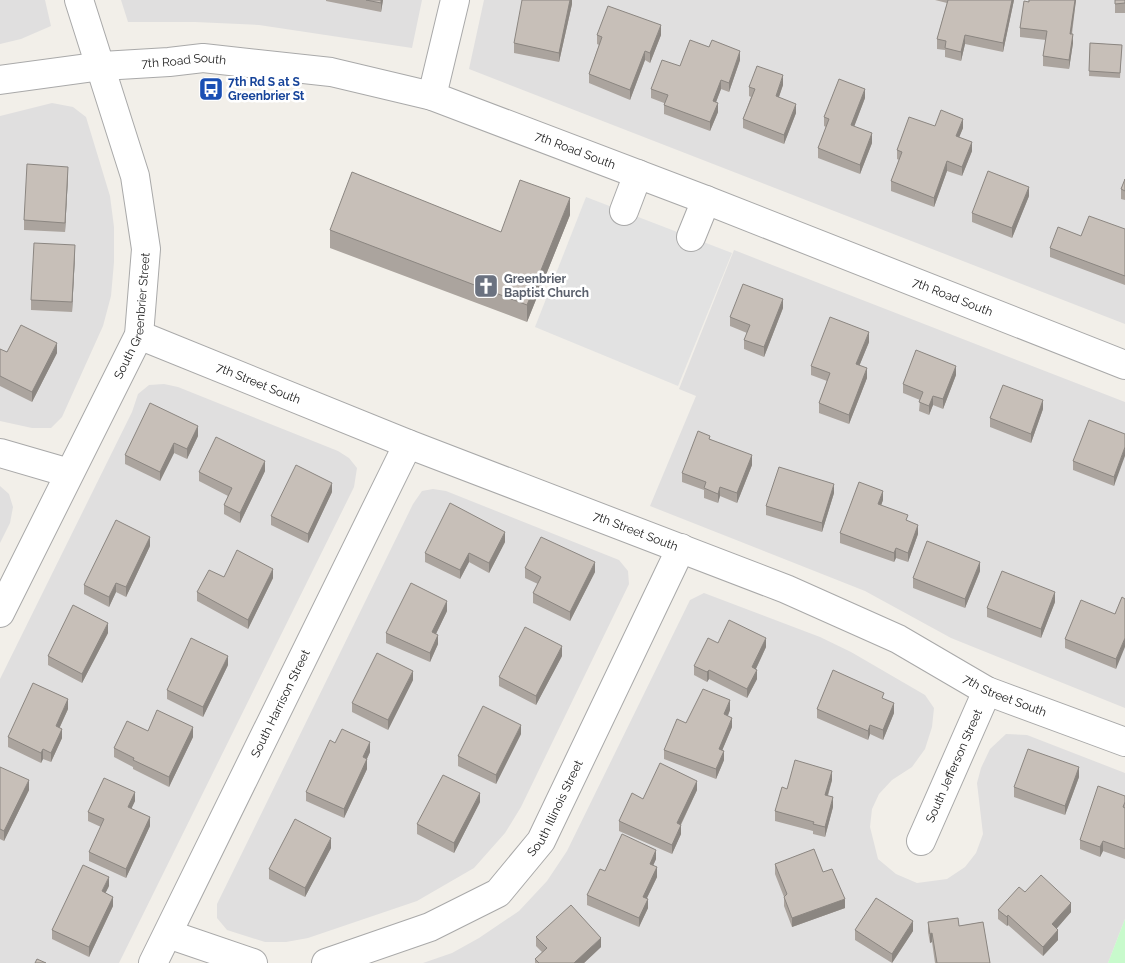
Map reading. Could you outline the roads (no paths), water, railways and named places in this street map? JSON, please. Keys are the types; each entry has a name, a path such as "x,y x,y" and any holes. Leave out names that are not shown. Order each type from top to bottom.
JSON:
{"street":[{"name":"South Greenbrier Street","path":"0,613 68,473 139,335 146,249 136,176 102,66 79,0"},
{"path":"432,96 455,0"},
{"name":"7th Road South","path":"0,80 102,66 202,58 331,72 432,96 706,200 1125,365"},
{"path":"624,211 638,174"},
{"path":"691,237 706,200"},
{"name":"7th Street South","path":"139,335 408,444 786,589 898,639 987,691 1125,742"},
{"name":"South Harrison Street","path":"153,963 408,444"},
{"path":"0,453 68,473"},
{"name":"South Illinois Street","path":"326,963 430,928 498,893 541,841 681,548"},
{"name":"South Jefferson Street","path":"921,841 987,691"},
{"path":"168,934 253,963"}],"place":[{"name":"7th Rd S at S Greenbrier St","path":"211,89"},
{"name":"Greenbrier Baptist Church","path":"486,286"}]}
